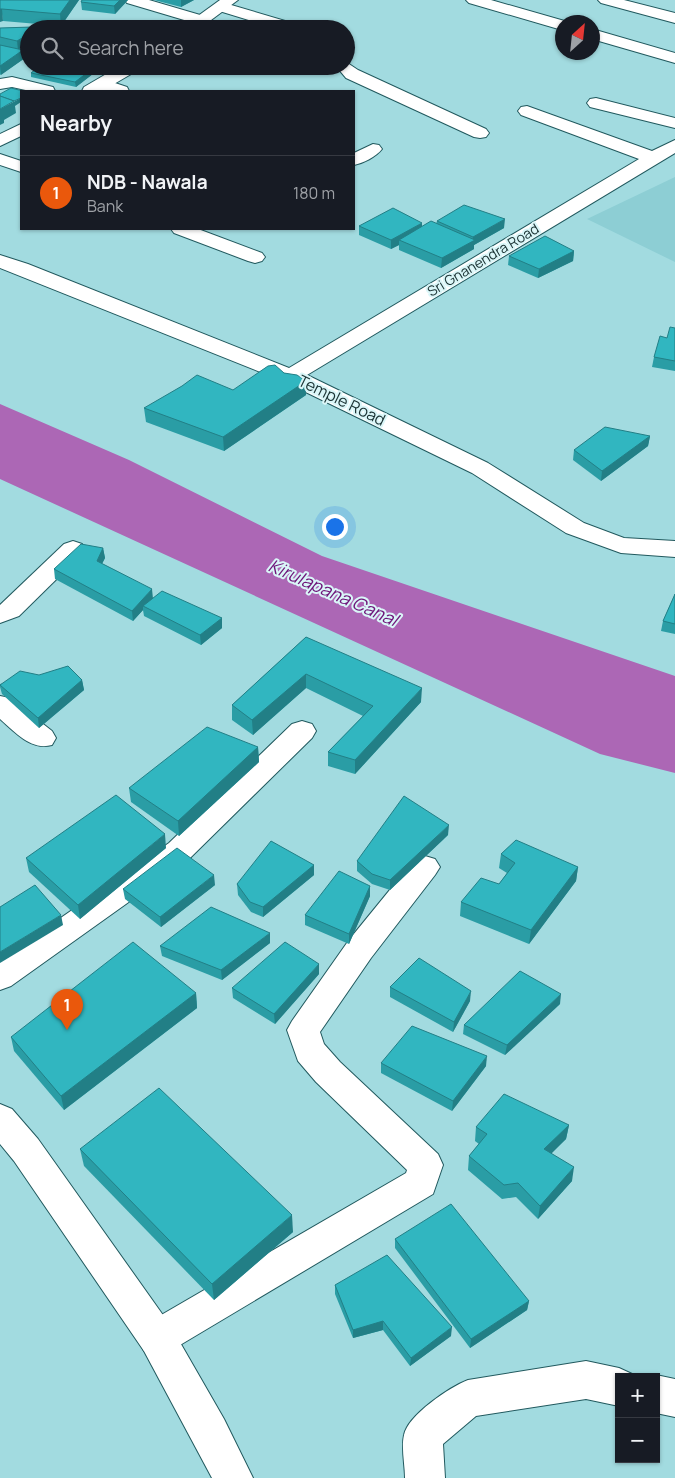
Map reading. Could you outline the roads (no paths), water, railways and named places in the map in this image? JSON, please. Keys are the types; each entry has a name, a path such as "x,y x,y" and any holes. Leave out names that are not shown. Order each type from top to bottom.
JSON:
{"street":[{"path":"132,0 184,20"},
{"path":"474,0 555,23"},
{"path":"606,0 675,18"},
{"path":"201,20 226,3 272,20"},
{"path":"600,36 675,58"},
{"path":"97,88 118,75"},
{"path":"354,75 480,133"},
{"path":"0,84 8,81 16,82 43,90"},
{"path":"97,88 113,90"},
{"path":"596,103 675,123"},
{"path":"527,111 653,158"},
{"path":"0,141 20,130"},
{"name":"Sri Gnanendra Road","path":"291,376 675,145"},
{"path":"355,159 373,149"},
{"path":"0,158 20,167"},
{"path":"184,230 254,257"},
{"name":"Temple Road","path":"0,262 30,271 291,376 480,468 575,528 621,545 675,549"},
{"path":"0,616 10,610 73,549"},
{"path":"0,705 42,738"},
{"path":"0,977 179,851 302,731"},
{"path":"157,1338 421,1183 426,1165 328,1072 310,1051 303,1030 360,949 425,866"},
{"path":"0,1119 26,1150 157,1338 233,1478"},
{"path":"426,1478 423,1435 468,1399 586,1380 615,1385"},
{"path":"660,1395 675,1398"}],"water":[{"name":"Kirulapana Canal","path":"0,404 129,460 322,556 675,676 675,773 600,754 0,479"}],"place":[{"name":"NDB - Nawala","path":"67,1030"}]}
